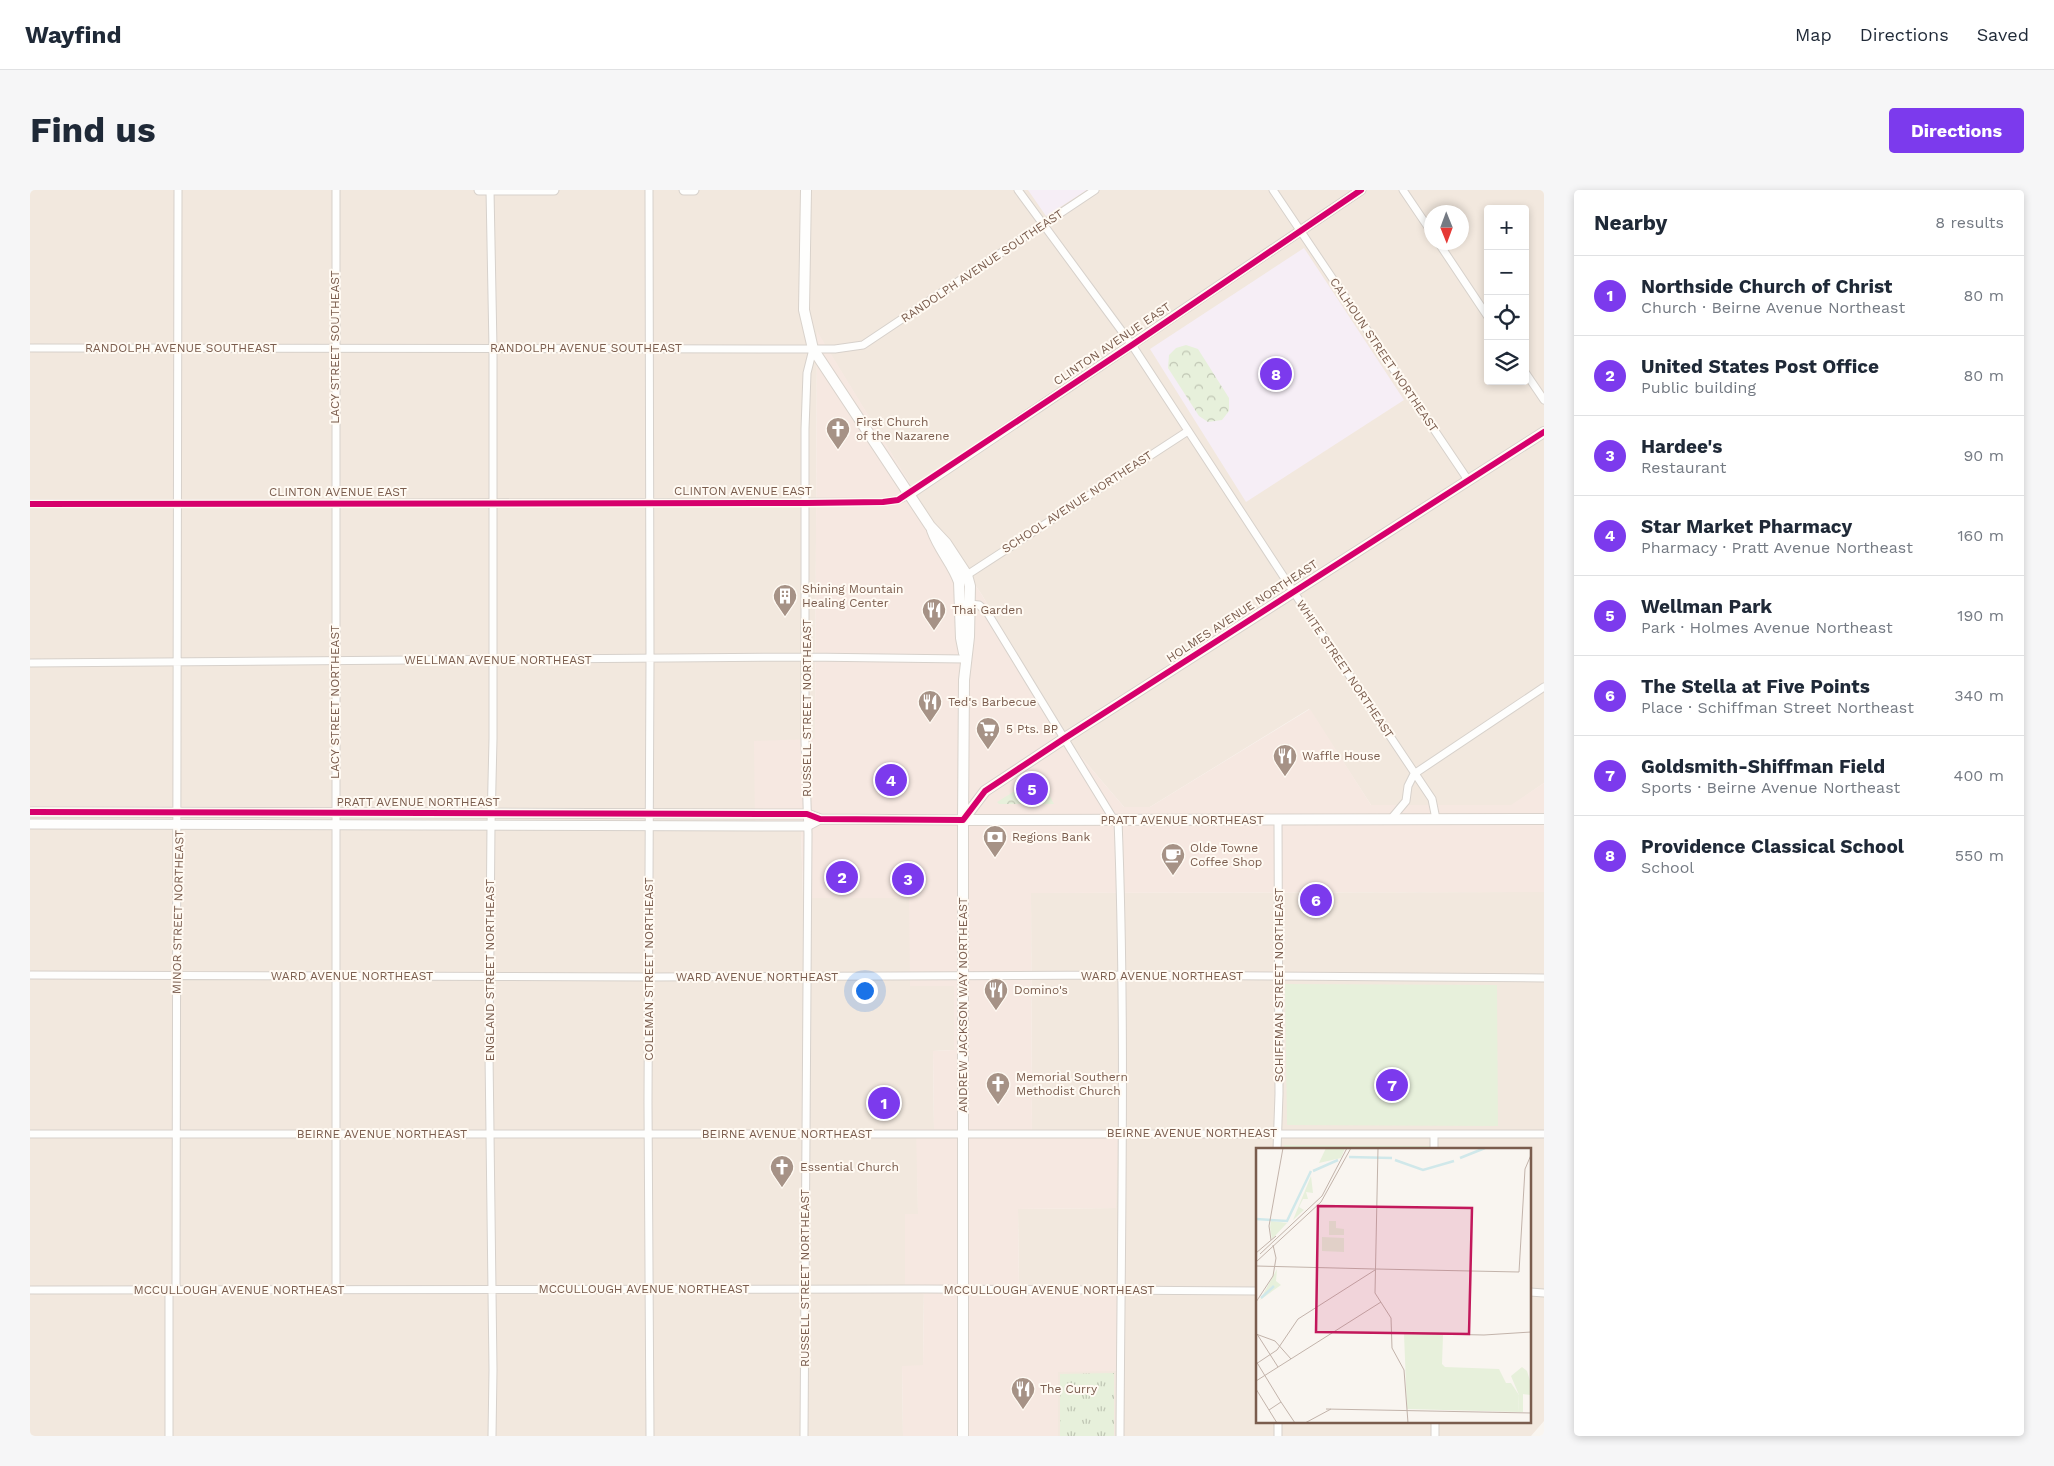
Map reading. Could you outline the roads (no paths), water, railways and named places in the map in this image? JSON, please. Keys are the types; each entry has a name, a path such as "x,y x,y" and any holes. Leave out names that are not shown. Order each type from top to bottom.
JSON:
{"main road":[{"path":"806,190 804,310 813,349 930,526 946,543 967,575"},
{"name":"HOLMES AVENUE NORTHEAST","path":"963,820 985,791 1544,432"},
{"path":"930,526 937,546 959,582 961,638 965,659"},
{"name":"ANDREW JACKSON WAY NORTHEAST","path":"963,1436 963,820 965,659 969,637 970,604 967,575"},
{"name":"PRATT AVENUE NORTHEAST","path":"963,820 1544,819"}],"street":[{"name":"MINOR STREET NORTHEAST","path":"169,1436 177,1134 178,190"},
{"name":"LACY STREET SOUTHEAST","path":"336,190 336,504"},
{"path":"479,190 554,190"},
{"name":"ENGLAND STREET NORTHEAST","path":"490,190 493,348 493,739 490,977 493,1289 492,1436"},
{"name":"COLEMAN STREET NORTHEAST","path":"649,190 650,977 648,1289 650,1436"},
{"path":"684,190 694,190"},
{"name":"WHITE STREET NORTHEAST","path":"1018,190 1132,345 1293,592 1432,799 1436,819"},
{"name":"RANDOLPH AVENUE SOUTHEAST","path":"30,348 835,349 863,345 1095,190"},
{"name":"CALHOUN STREET NORTHEAST","path":"1273,190 1468,480"},
{"name":"CLINTON AVENUE EAST","path":"30,504 806,503 883,502 898,500 910,494 1361,190"},
{"path":"1403,190 1424,221"},
{"path":"1443,250 1484,310"},
{"name":"RUSSELL STREET NORTHEAST","path":"804,1436 808,826 806,374 813,349"},
{"path":"1529,378 1544,400"},
{"name":"SCHOOL AVENUE NORTHEAST","path":"967,575 1188,431"},
{"name":"LACY STREET NORTHEAST","path":"336,504 336,1290"},
{"path":"970,604 979,605 987,612 1116,820 1121,898 1120,1436"},
{"name":"WELLMAN AVENUE NORTHEAST","path":"30,663 806,657 965,659"},
{"path":"1391,819 1406,801 1408,786 1414,774 1544,687"},
{"name":"PRATT AVENUE NORTHEAST","path":"30,812 807,814"},
{"path":"807,814 820,819"},
{"path":"808,826 820,819"},
{"name":"PRATT AVENUE NORTHEAST","path":"820,819 963,820"},
{"name":"SCHIFFMAN STREET NORTHEAST","path":"1277,1148 1278,820"},
{"name":"PRATT AVENUE NORTHEAST","path":"30,824 178,826 336,824 808,826"},
{"name":"WARD AVENUE NORTHEAST","path":"30,975 650,977 1121,975 1544,978"},
{"name":"BEIRNE AVENUE NORTHEAST","path":"30,1134 1544,1134"},
{"path":"1434,1134 1434,1148"},
{"name":"MCCULLOUGH AVENUE NORTHEAST","path":"30,1290 963,1289 1256,1291"}],"place":[{"name":"Providence Classical School","path":"1276,374"},
{"name":"First Church of the Nazarene","path":"838,450"},
{"name":"Shining Mountain Healing Center","path":"785,617"},
{"name":"Thai Garden","path":"934,631"},
{"name":"Ted's Barbecue","path":"930,723"},
{"name":"5 Pts. BP","path":"988,750"},
{"name":"Waffle House","path":"1285,777"},
{"name":"Star Market Pharmacy","path":"891,780"},
{"name":"Wellman Park","path":"1032,789"},
{"name":"Regions Bank","path":"995,858"},
{"name":"Olde Towne Coffee Shop","path":"1173,876"},
{"name":"United States Post Office","path":"842,877"},
{"name":"Hardee's","path":"908,879"},
{"name":"The Stella at Five Points","path":"1316,900"},
{"name":"Domino's","path":"996,1011"},
{"name":"Goldsmith-Shiffman Field","path":"1392,1085"},
{"name":"Northside Church of Christ","path":"884,1103"},
{"name":"Memorial Southern Methodist Church","path":"998,1105"},
{"name":"Essential Church","path":"782,1188"},
{"name":"The Curry","path":"1023,1410"}]}
